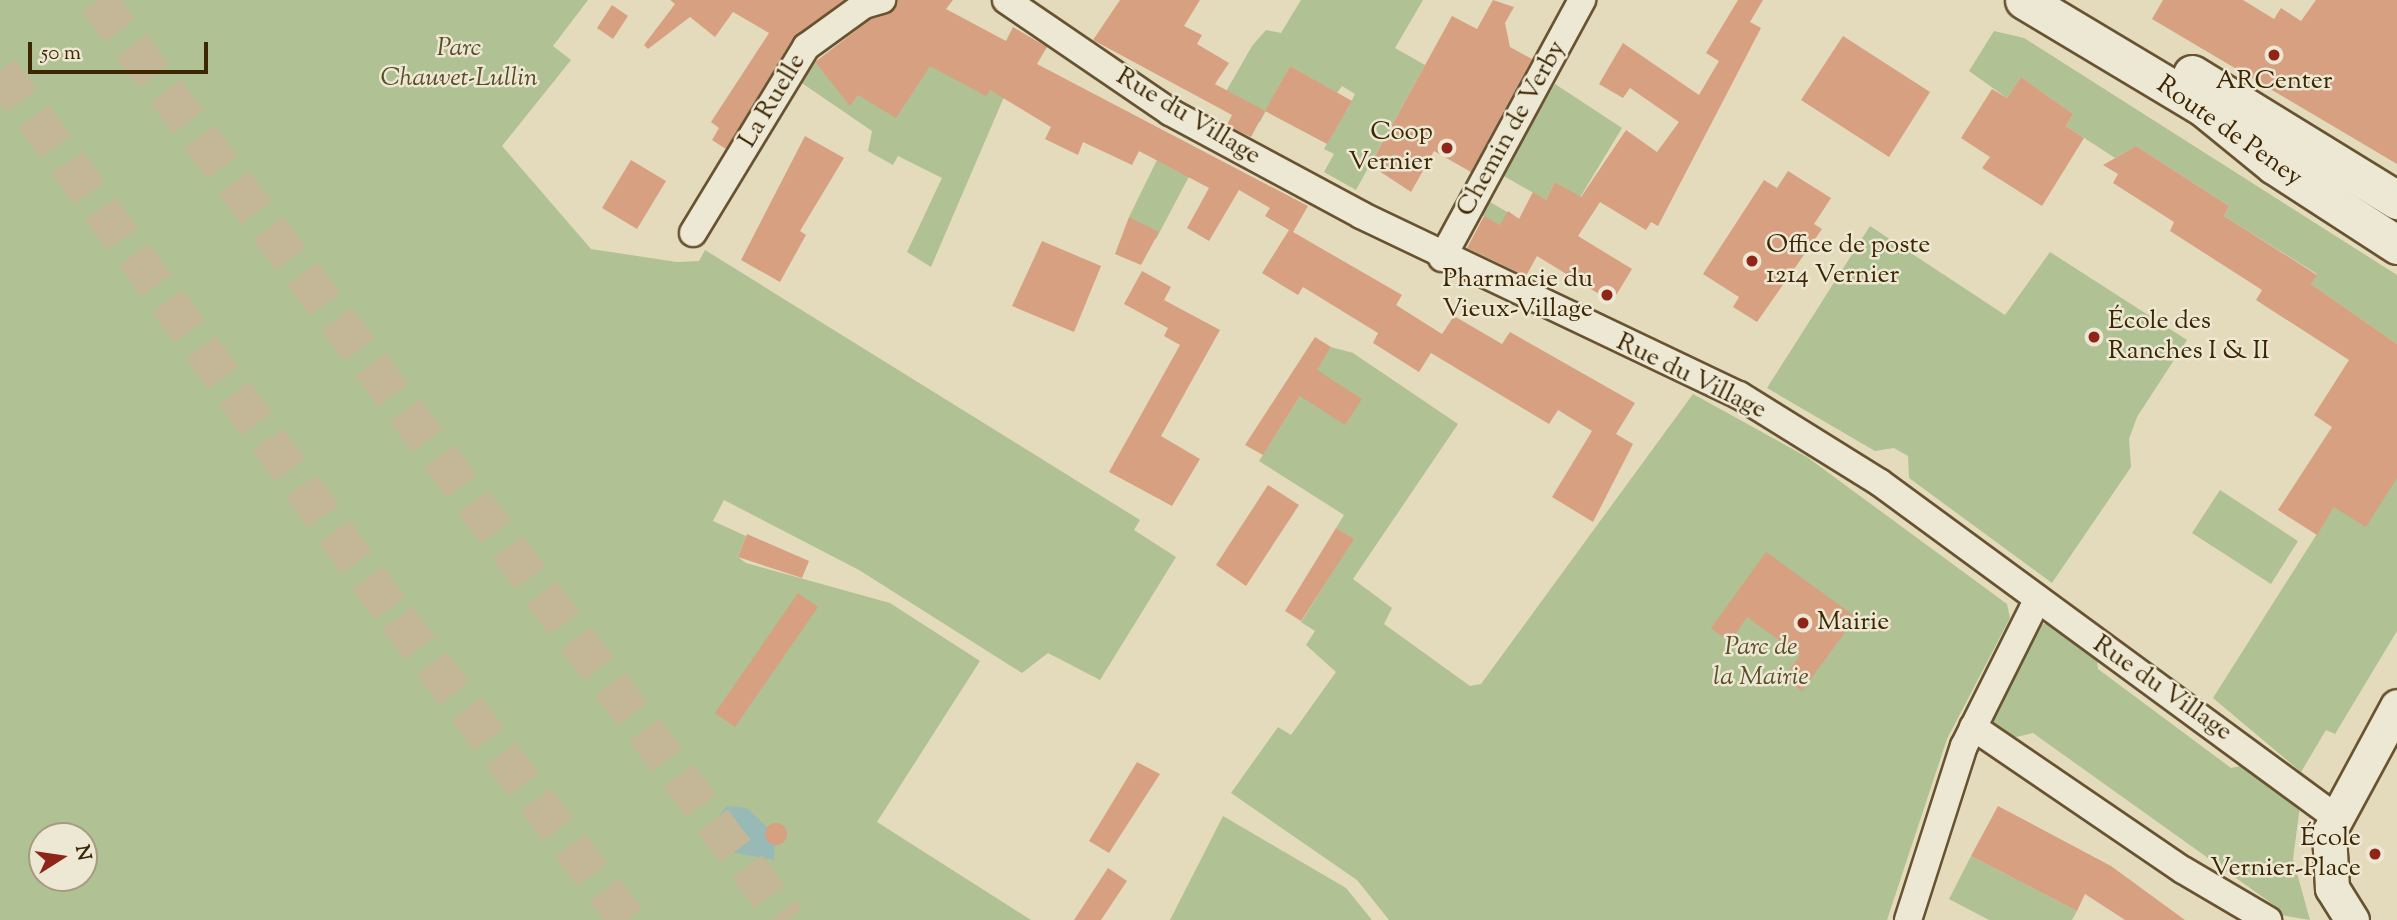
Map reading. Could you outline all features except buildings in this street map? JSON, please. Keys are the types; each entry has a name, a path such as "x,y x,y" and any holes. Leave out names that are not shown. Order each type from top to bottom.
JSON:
{"main road":[{"name":"Route de Peney","path":"2024,0 2203,107 2274,165 2397,245"},
{"name":"Route de Peney","path":"2073,0 2397,200"}],"street":[{"name":"La Ruelle","path":"693,233 806,47 864,5 882,0"},
{"name":"Rue du Village","path":"1006,0 1170,112 1442,258 1739,395 1879,482 2037,600 2118,652 2264,761 2293,791 2334,816"},
{"name":"Chemin de Verby","path":"1442,258 1581,0"},
{"path":"1908,920 1973,727 2037,600"},
{"path":"2347,919 2328,873 2334,816 2397,706"},
{"path":"1973,727 2183,870 2268,920"}],"green space":[{"name":"Parc Chauvet-Lullin","path":"0,0 588,0 553,46 571,60 502,146 591,249 677,262 699,261 705,250 1140,520 1134,530 1176,557 1100,680 1048,653 1022,673 859,570 724,500 713,521 746,536 738,557 746,563 890,603 980,661 877,822 1031,920 0,920"},
{"path":"1301,0 1423,0 1395,48 1425,65 1356,190 1324,172 1334,154 1324,149 1338,124 1337,107 1346,112 1355,94 1342,86 1337,93 1290,66 1260,122 1220,102 1252,46 1266,30 1281,33"},
{"path":"1994,31 2024,38 2397,275 2397,344 2311,284 2317,274 2224,216 2229,206 2136,146 2115,158 2066,126 2073,114 2021,77 2007,98 1969,71"},
{"path":"922,55 980,92 983,87 1004,97 931,267 907,252 942,178 898,156 893,165 868,151 872,131 796,79 811,58 841,89"},
{"path":"1555,84 1622,128 1576,204 1562,200 1567,189 1555,182 1546,200 1502,175"},
{"path":"1157,160 1177,171 1182,163 1193,169 1156,239 1129,217"},
{"path":"1485,199 1519,219 1512,232 1478,213"},
{"path":"1870,226 2005,315 2050,252 2187,340 2137,417 2129,439 2131,467 2052,583 1909,478 1908,456 1894,448 1875,451 1767,388"},
{"name":"Parc de la Mairie","path":"1331,347 1353,353 1458,424 1353,579 1392,608 1384,624 1470,686 1481,684 1693,394 1807,457 2007,604 2010,618 1947,739 1887,920 1389,920 1357,880 1231,793 1278,727 1291,735 1336,672 1306,645 1315,631 1301,622 1353,539 1336,528 1344,515 1259,461"},
{"path":"2397,478 2397,631 2335,734 2326,730 2301,772 2213,698 2334,507"},
{"path":"2220,490 2298,541 2271,584 2192,533"},
{"path":"2049,622 2108,657 2097,660 2098,669 2231,768 2254,763 2300,806 2293,859 2310,920 2275,914 2278,908 2033,733 2012,738 1995,728 1989,719 2039,626"},
{"path":"1223,816 1346,888 1372,920 1170,920"},
{"path":"1971,856 2077,911 2072,920 1989,920 1949,899"}],"water":[{"path":"727,806 747,808 775,835 774,860 731,852 717,842 713,823"}],"tunnel":[{"path":"97,0 787,920"},
{"path":"0,70 397,618 627,920"}],"place":[{"name":"ARCenter","path":"2274,55"},
{"name":"Coop Vernier","path":"1447,148"},
{"name":"Office de poste 1214 Vernier","path":"1752,261"},
{"name":"Pharmacie du Vieux-Village","path":"1607,295"},
{"name":"École des Ranches I & II","path":"2094,337"},
{"name":"Mairie","path":"1803,623"},
{"name":"École Vernier-Place","path":"2375,854"}]}
